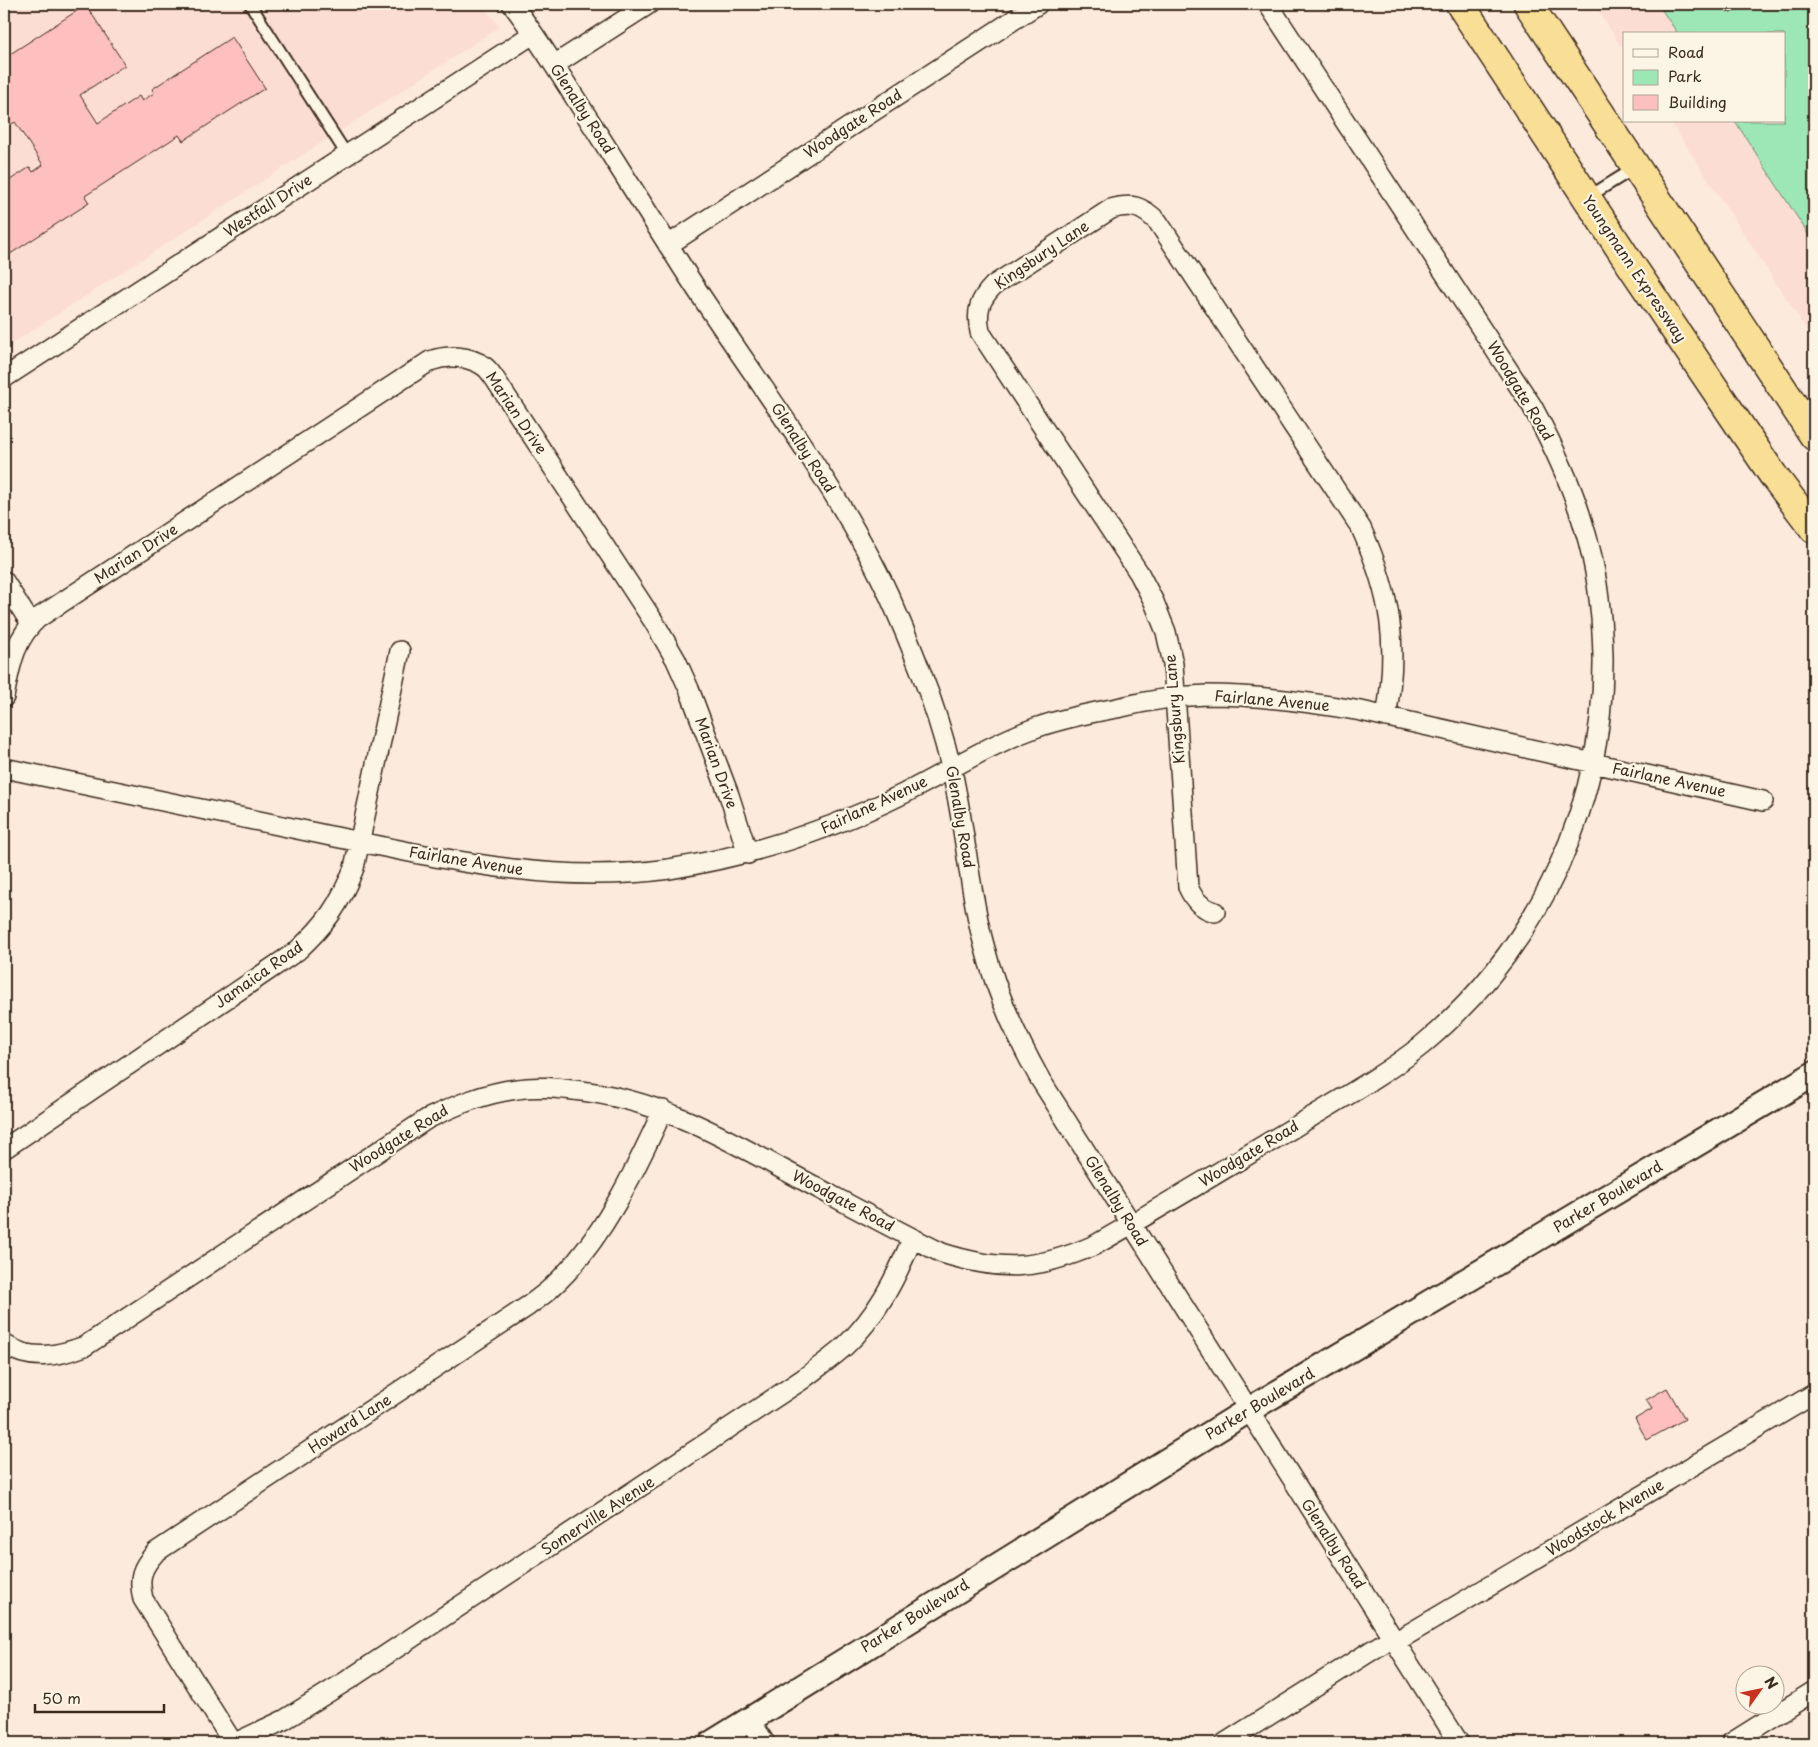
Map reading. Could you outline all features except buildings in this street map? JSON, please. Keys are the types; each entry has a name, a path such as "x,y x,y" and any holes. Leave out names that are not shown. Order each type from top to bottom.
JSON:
{"highway":[{"name":"Youngmann Expressway","path":"1460,4 1587,198 1773,475 1814,529"},
{"path":"1528,4 1814,436"}],"street":[{"name":"Glenalby Road","path":"512,4 554,65 668,245 786,422 872,561 898,615 921,670 944,740 951,767 983,943 998,990 1016,1036 1040,1079 1131,1225 1459,1743"},
{"path":"554,65 649,4"},
{"name":"Woodgate Road","path":"668,245 1038,4"},
{"name":"Woodgate Road","path":"4,1344 25,1354 46,1356 64,1354 85,1346 427,1119 456,1105 486,1095 517,1089 549,1087 607,1095 663,1110 708,1129 912,1239 942,1253 994,1266 1014,1267 1046,1263 1071,1256 1131,1225 1392,1068 1453,1016 1493,973 1539,907 1555,877 1580,813 1593,763 1603,680 1602,629 1596,579 1585,530 1575,498 1556,451 1532,406 1268,4"},
{"name":"Westfall Drive","path":"4,378 533,34"},
{"name":"Kingsbury Lane","path":"1215,912 1202,906 1193,898 1188,887 1176,697 1173,664 1166,632 1154,602 1133,565 980,332 979,306 985,294 994,285 1111,209 1124,206 1137,207 1148,212 1158,222 1361,528 1376,562 1384,588 1391,625 1391,689 1386,717"},
{"name":"Marian Drive","path":"31,624 430,361 438,358 456,357 472,360 485,367 495,379 659,630 676,660 729,795 748,854"},
{"path":"4,581 31,624 21,637 13,654 4,696"},
{"name":"Jamaica Road","path":"4,1149 297,951 317,933 337,906 354,868 400,651"},
{"name":"Fairlane Avenue","path":"4,768 459,862 539,872 604,875 669,869 748,854 812,834 858,816 906,793 992,746 1034,729 1077,716 1176,697 1208,695 1310,702 1386,717 1763,801"},
{"name":"Parker Boulevard","path":"712,1743 1248,1411 1814,1074"},
{"name":"Howard Lane","path":"234,1743 143,1599 140,1585 147,1561 156,1552 528,1306 553,1286 574,1264 607,1216 644,1152 663,1110"},
{"name":"Somerville Avenue","path":"234,1743 284,1720 348,1680 803,1380 845,1346 864,1326 898,1273 912,1239"},
{"name":"Woodstock Avenue","path":"1225,1743 1394,1640 1814,1394"},
{"path":"1731,1743 1814,1691"},
{"path":"749,1719 764,1743"}],"lane":[{"path":"250,4 347,155"},
{"path":"1587,198 1636,168"}],"shaded area":[{"path":"4,4 482,4 500,27 4,349"},
{"path":"1594,4 1658,4 1677,32 1623,32 1623,49"},
{"path":"1671,122 1736,122 1814,243 1814,339"}],"green space":[{"path":"1658,4 1814,4 1814,243 1736,122 1786,122 1786,32 1677,32"}]}
